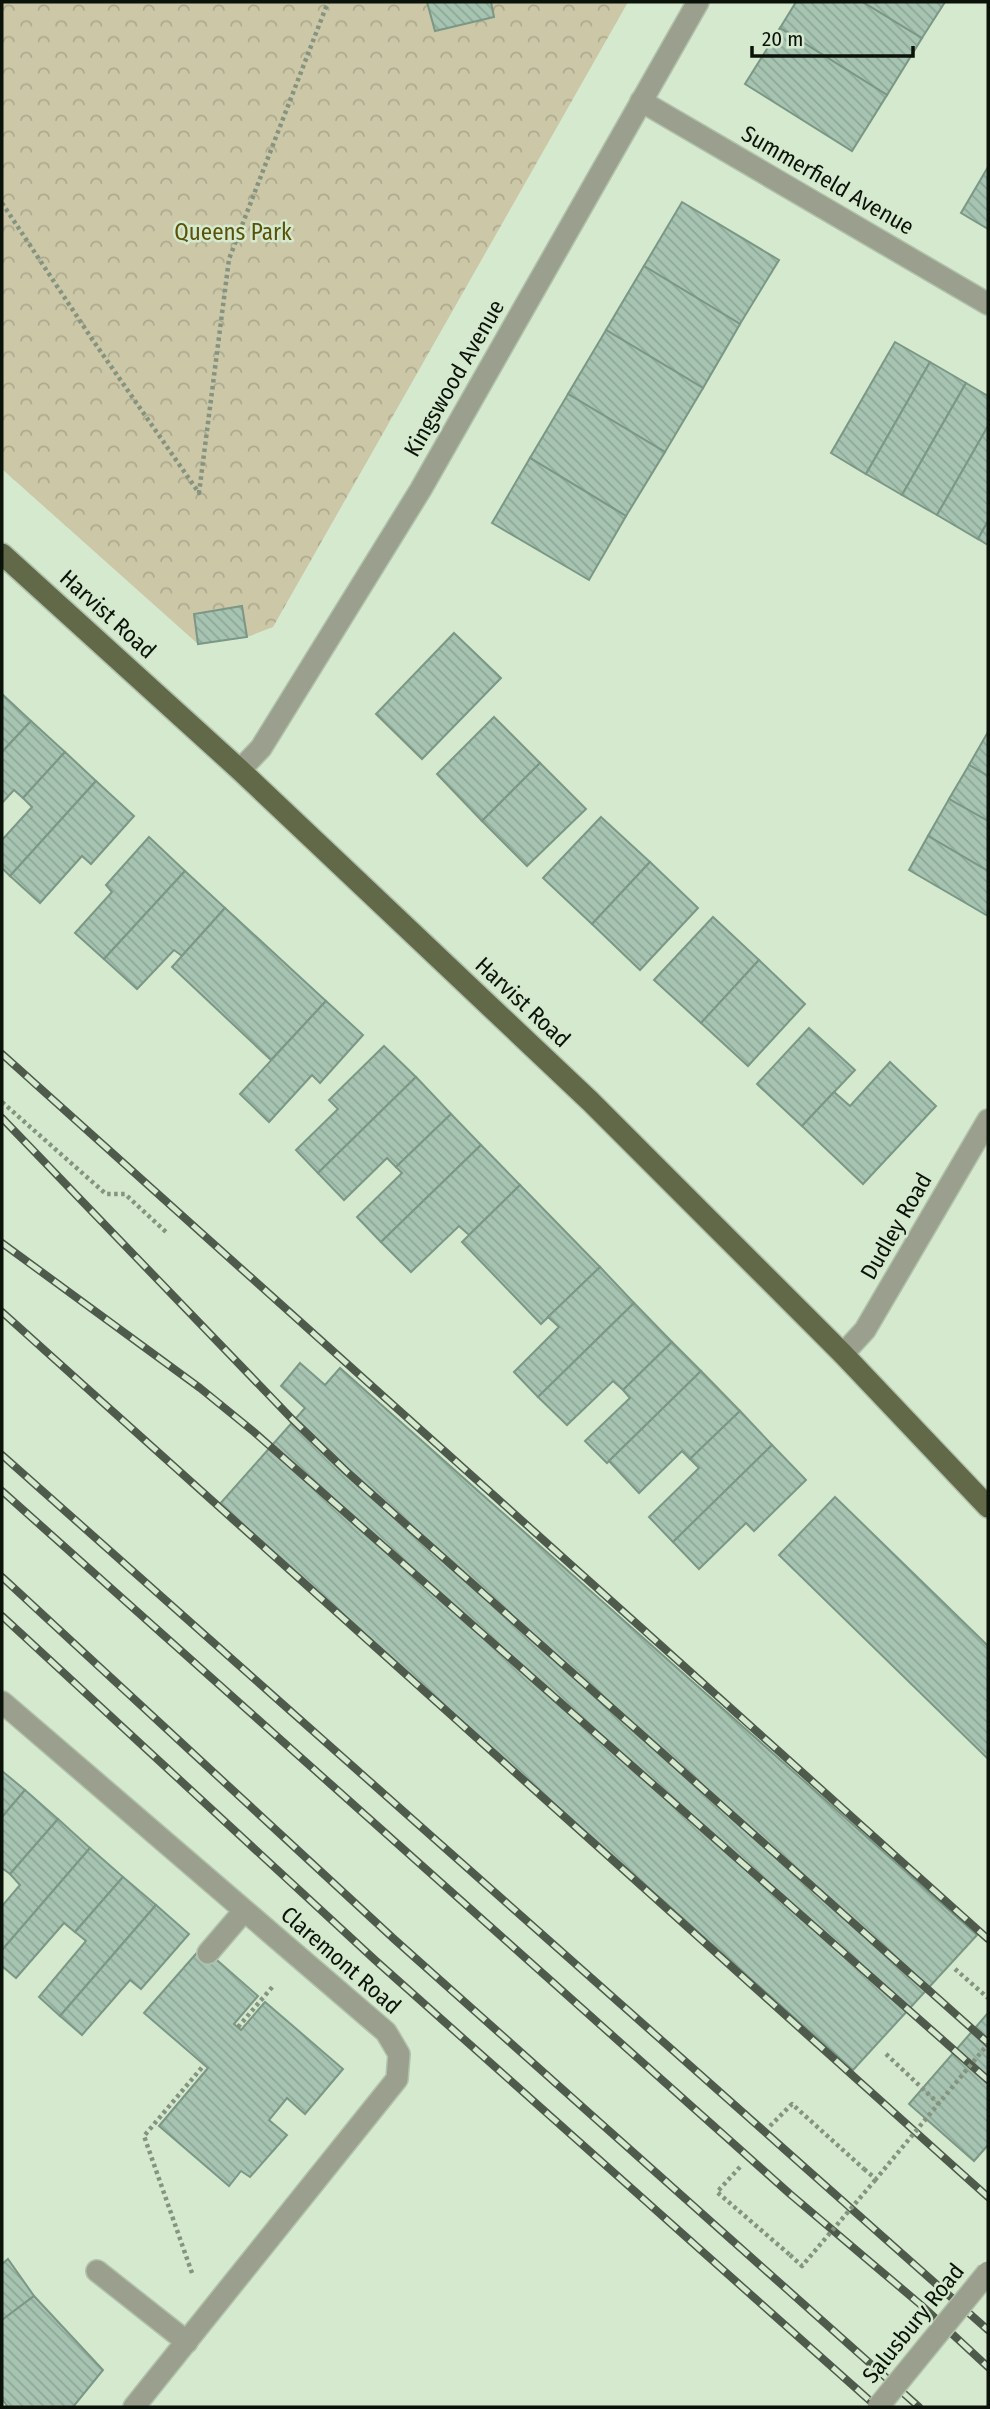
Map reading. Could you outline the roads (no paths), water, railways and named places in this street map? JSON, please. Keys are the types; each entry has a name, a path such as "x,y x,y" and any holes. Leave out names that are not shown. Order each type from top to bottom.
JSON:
{"main road":[{"name":"Harvist Road","path":"2,554 240,770 590,1101 843,1354 986,1502"}],"street":[{"name":"Kingswood Avenue","path":"240,770 261,748 421,489 698,2"},
{"name":"Summerfield Avenue","path":"641,101 988,304"},
{"name":"Dudley Road","path":"843,1354 865,1331 988,1120"},
{"name":"Claremont Road","path":"2,1702 386,2032 399,2054 397,2079 134,2407"},
{"path":"208,1953 244,1911"},
{"path":"97,2270 187,2342"},
{"name":"Salusbury Road","path":"878,2407 988,2272"}],"railway":[{"path":"2,1054 988,1939"},
{"path":"2,1118 292,1419 346,1471 988,2043"},
{"path":"2,1243 200,1388 254,1432 988,2080"},
{"path":"2,1312 988,2197"},
{"path":"2,1455 988,2330"},
{"path":"2,1491 790,2194 921,2305 988,2367"},
{"path":"2,1577 394,1939 919,2407"},
{"path":"2,1616 375,1960 877,2407"}],"park label":[{"name":"Queens Park","path":"233,232"}]}
